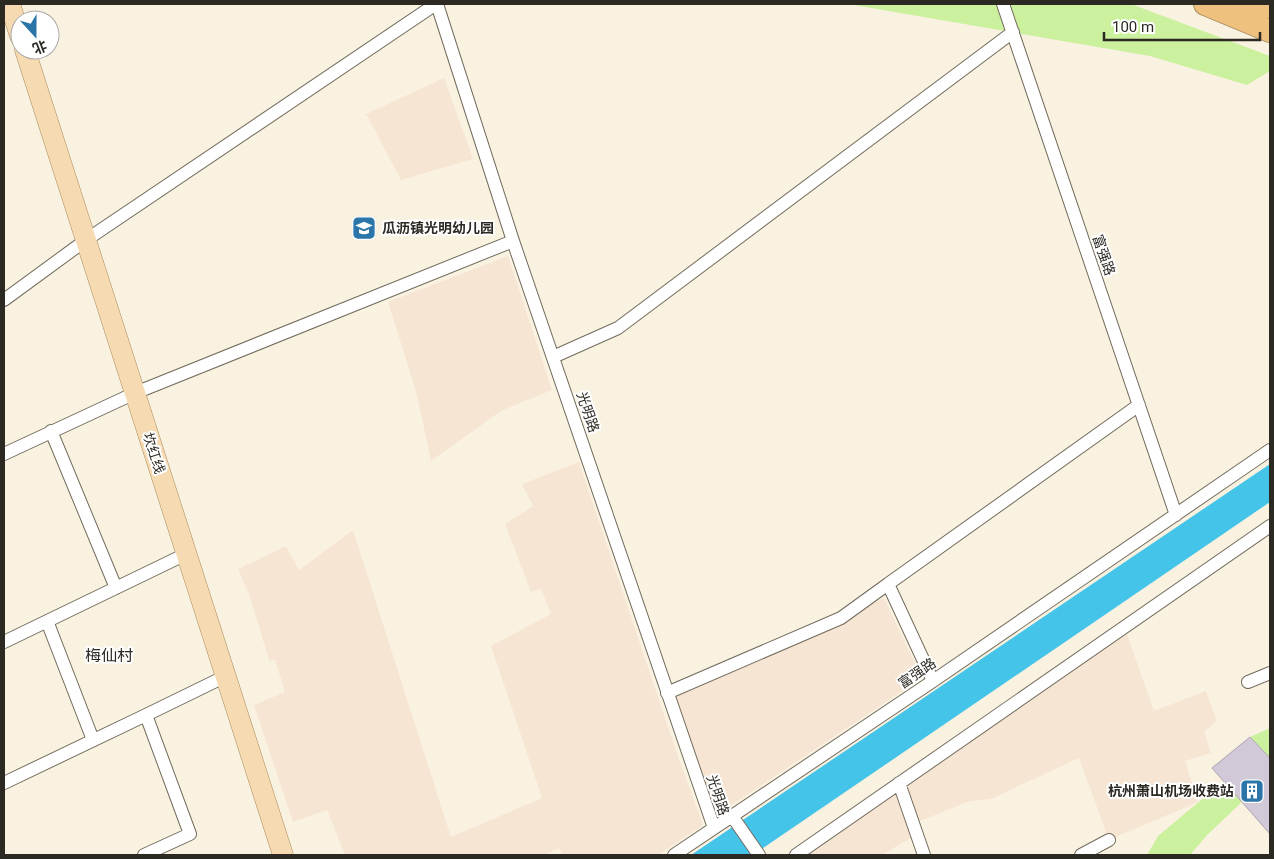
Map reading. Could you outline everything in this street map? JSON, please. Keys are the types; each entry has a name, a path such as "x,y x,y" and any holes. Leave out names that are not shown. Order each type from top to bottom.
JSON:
{"highway":[{"path":"1205,4 1270,31"},
{"path":"1246,4 1270,7"}],"main road":[{"name":"坎红线","path":"28,60 283,855"}],"street":[{"path":"4,300 86,240 437,4"},
{"name":"光明路","path":"437,4 514,241 714,828"},
{"name":"富强路","path":"1003,4 1176,515"},
{"path":"553,357 618,328 1013,32"},
{"path":"4,454 135,393 514,241"},
{"path":"667,693 841,618 1139,406"},
{"path":"51,431 116,588"},
{"name":"富强路","path":"674,855 714,828 734,818 1270,450"},
{"path":"796,855 1270,526"},
{"path":"4,642 186,554"},
{"path":"888,584 933,681"},
{"path":"47,621 93,740"},
{"path":"1248,682 1270,673"},
{"path":"4,783 226,676"},
{"path":"144,855 190,834 146,715"},
{"path":"899,783 924,855"},
{"path":"734,818 759,855"},
{"path":"1081,855 1108,840"}],"shaded area":[{"path":"444,78 473,159 401,180 366,114"},
{"path":"508,256 552,390 501,411 431,461 417,395 388,302"},
{"path":"579,462 703,825 658,855 562,855 559,848 544,855 345,855 327,810 293,822 254,705 285,692 275,660 269,660 250,597 238,569 286,546 299,570 353,530 451,837 542,798 491,646 551,614 541,589 531,592 505,524 533,506 522,484"},
{"path":"884,598 922,678 721,812 702,794 667,693 739,665"},
{"path":"1127,634 1154,711 1206,691 1217,721 1204,732 1211,753 1185,761 1198,802 1109,840 1079,758 991,799 970,801 918,822 906,787"},
{"path":"895,794 911,838 882,855 808,855"}],"green space":[{"path":"848,4 1131,4 1270,56 1270,71 1247,85 1150,56"},
{"path":"1270,728 1270,758 1250,737"},
{"path":"1224,781 1242,802 1207,835 1190,855 1147,855 1158,836"}],"water":[{"path":"1270,464 1270,502 753,855 691,855"}],"building":[{"name":"杭州萧山机场收费站","path":"1250,737 1270,758 1270,834 1212,768"}],"place":[{"name":"瓜沥镇光明幼儿园","path":"364,228"},
{"name":"杭州萧山机场收费站","path":"1252,791"}],"district":[{"name":"梅仙村","path":"109,655"}]}
